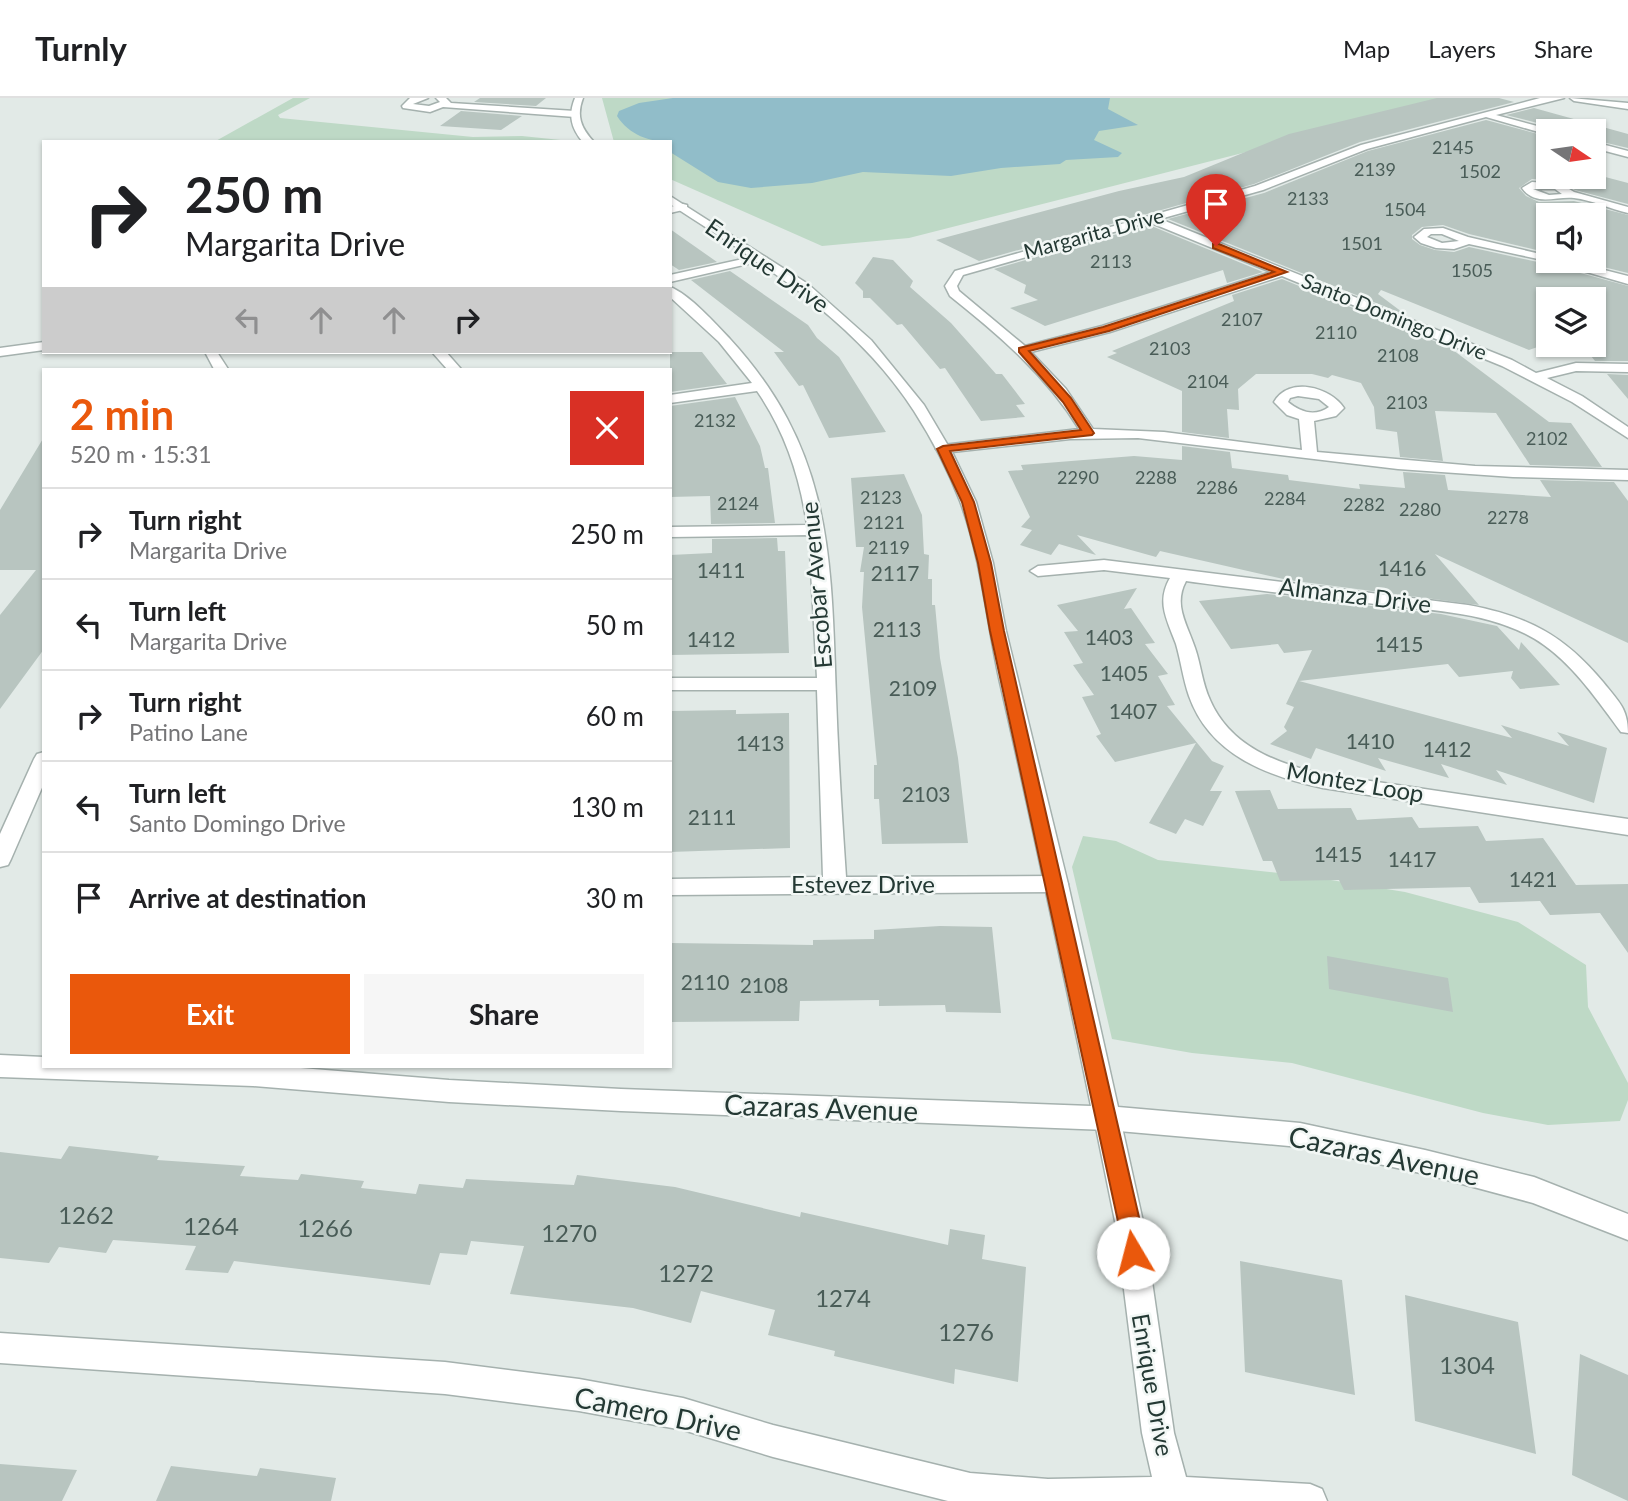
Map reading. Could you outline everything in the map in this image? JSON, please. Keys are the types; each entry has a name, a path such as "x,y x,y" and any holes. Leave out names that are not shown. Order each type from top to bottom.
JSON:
{"street":[{"path":"424,98 412,100 406,106 423,109 445,105 575,114"},
{"path":"437,98 447,101 445,105"},
{"path":"579,98 575,114 578,130 587,140"},
{"name":"Margarita Drive","path":"1088,433 1070,404 1023,350 954,293 951,286 959,273 1259,188 1345,153 1560,98"},
{"path":"1574,98 1628,106"},
{"path":"1487,115 1536,128"},
{"path":"1606,148 1628,154"},
{"path":"1570,194 1628,210"},
{"name":"Enrique Drive","path":"674,205 804,287 866,343 919,408 943,449 968,502 985,563 997,631 1057,884 1130,1226 1158,1433 1174,1497"},
{"name":"Santo Domingo Drive","path":"1150,219 1536,377 1577,399 1628,434"},
{"path":"1465,240 1536,256"},
{"path":"672,279 761,258"},
{"path":"1023,350 1106,329 1283,272"},
{"path":"1602,273 1628,280"},
{"name":"Escobar Avenue","path":"672,293 718,331 761,386 780,416 800,460 810,494 821,570 835,885"},
{"path":"0,352 42,346"},
{"path":"441,354 453,368"},
{"path":"1536,377 1576,367 1628,368"},
{"path":"672,399 761,386"},
{"path":"1307,416 1310,456"},
{"path":"943,449 1088,433 1148,435 1310,456 1481,471 1628,475"},
{"path":"672,533 815,530"},
{"name":"Almanza Drive","path":"1038,571 1104,565 1445,608 1512,621 1536,632 1560,648 1586,674 1628,727"},
{"name":"Montez Loop","path":"1180,575 1171,588 1170,604 1192,664 1198,697 1210,722 1232,744 1260,762 1293,775 1324,781 1628,827"},
{"path":"672,684 826,684"},
{"path":"0,859 42,764"},
{"name":"Estevez Drive","path":"672,887 1057,884"},
{"name":"Cazaras Avenue","path":"0,1066 42,1067"},
{"name":"Cazaras Avenue","path":"56,1068 253,1075 449,1091 621,1100 1107,1118 1300,1135 1425,1162 1534,1191 1628,1227"},
{"name":"Camero Drive","path":"0,1348 445,1378 579,1395 683,1414 773,1441 970,1490 1048,1496 1310,1501"}],"green space":[{"path":"293,98 310,98 278,115 280,118 473,137 522,136 561,140 218,140"},
{"path":"602,98 1458,98 909,238 822,246 672,180 672,140 613,140"},
{"path":"1083,836 1116,841 1158,860 1306,876 1405,892 1518,922 1586,965 1588,1007 1628,1083 1628,1100 1620,1121 1548,1125 1483,1113 1292,1063 1192,1053 1112,1039 1072,867"}],"water":[{"path":"673,98 1110,98 1108,109 1138,125 1099,131 1094,140 1122,153 1118,157 1066,160 1060,164 1001,168 951,176 863,172 812,183 751,188 718,182 672,153 672,140 652,140 634,133 617,116 619,111 639,103"}],"building":[{"path":"480,98 546,98 536,106 474,102"},
{"path":"1437,98 1499,98 1514,102 1360,142 1254,184 979,261 936,240 1119,191 1184,177 1289,134"},
{"path":"1534,108 1574,119 1536,119 1536,123 1506,115"},
{"path":"461,111 522,116 501,130 440,126"},
{"path":"1486,120 1536,133 1536,179 1519,188 1526,196 1539,202 1582,203 1536,203 1536,250 1443,225 1422,227 1412,235 1412,239 1435,250 1454,252 1469,247 1536,262 1536,273 1580,273 1628,286 1628,361 1595,361 1592,357 1606,357 1606,287 1536,287 1536,348 1529,350 1381,290 1378,294 1406,315 1168,219 1264,193 1368,151"},
{"path":"1606,128 1628,134 1628,148 1606,143"},
{"path":"1606,177 1628,183 1628,204 1575,190 1606,189"},
{"path":"1606,209 1628,215 1628,273 1606,268"},
{"path":"1149,225 1263,272 1227,283 1223,270 1045,326 1010,308 1038,300 1024,293 1026,285 994,269"},
{"path":"672,230 717,262 679,270 672,265"},
{"path":"873,257 893,260 913,281 910,287 951,323 996,374 1002,374 1025,404 1016,405 1025,417 981,421 945,368 940,369 902,324 897,325 870,298 863,298 863,291 855,283"},
{"path":"730,271 808,325 817,338 839,357 886,432 829,438 803,385 799,386 774,352 784,352 691,280"},
{"path":"1282,279 1449,347 1549,422 1571,423 1602,467 1530,465 1496,413 1435,411 1443,461 1400,457 1397,432 1376,429 1374,407 1361,383 1332,375 1328,378 1312,374 1256,374 1238,389 1239,410 1227,409 1229,438 1182,432 1182,391 1107,357 1117,353 1112,351 1234,301 1232,295"},
{"path":"672,352 702,352 727,384 672,392"},
{"path":"1607,374 1628,375 1628,399"},
{"path":"735,397 760,446 765,468 768,468 775,523 711,524 710,496 672,497 672,406"},
{"path":"42,440 42,652 0,709 0,615 36,570 0,570 0,510"},
{"path":"1182,446 1230,452 1232,468 1288,475 1289,480 1360,489 1359,484 1405,488 1403,472 1445,475 1448,490 1551,497 1540,480 1614,482 1628,501 1628,643 1435,554 1479,605 1288,580 1160,551 1156,557 1077,535 1096,555 1059,544 1051,555 1020,545 1032,530 1021,527 1030,517 1008,471 1023,470 1021,465 1134,456 1182,460"},
{"path":"904,474 922,515 924,554 929,555 928,579 932,579 932,605 935,605 940,658 958,758 968,843 882,844 879,799 874,799 874,765 877,765 862,607 864,572 860,572 864,547 856,547 851,478"},
{"path":"777,538 778,551 785,551 789,653 672,655 672,555 712,553 712,539"},
{"path":"1137,588 1124,609 1131,608 1155,643 1145,644 1168,674 1158,676 1175,705 1167,706 1212,761 1224,766 1210,791 1222,791 1203,826 1185,819 1176,834 1149,823 1196,743 1115,762 1096,736 1101,734 1082,697 1094,695 1073,665 1083,663 1064,632 1078,631 1057,605"},
{"path":"1267,594 1441,614 1497,626 1519,650 1521,642 1560,685 1520,689 1511,678 1513,671 1459,677 1448,664 1299,681 1512,738 1501,725 1569,746 1557,732 1607,748 1594,803 1496,770 1507,785 1441,764 1449,778 1378,758 1386,771 1316,748 1311,759 1270,744 1287,731 1284,727 1294,707 1286,704 1312,650 1284,653 1278,644 1231,649 1199,601"},
{"path":"672,711 789,713 790,848 672,852"},
{"path":"1270,790 1278,809 1351,808 1357,820 1412,817 1419,828 1478,826 1486,841 1543,838 1576,885 1628,884 1628,953 1600,913 1550,915 1540,901 1479,903 1470,887 1344,890 1339,880 1280,881 1272,861 1263,861 1235,791"},
{"path":"940,926 992,927 1001,1013 946,1012 945,1005 879,1006 879,1000 800,1001 799,1021 672,1022 672,943 813,945 813,940 874,939 874,930"},
{"path":"1327,956 1448,978 1453,1012 1329,989"},
{"path":"69,1146 159,1156 157,1160 245,1166 240,1176 298,1180 301,1174 364,1181 361,1188 416,1194 419,1184 463,1188 466,1179 574,1185 577,1175 675,1187 800,1217 801,1212 948,1245 950,1229 985,1235 982,1259 1026,1267 1018,1382 955,1369 954,1384 834,1356 835,1351 768,1335 775,1310 701,1291 691,1323 633,1308 510,1294 524,1246 471,1241 467,1255 440,1253 430,1285 234,1261 228,1273 185,1270 196,1246 113,1240 106,1253 59,1247 49,1263 0,1258 0,1152 61,1159"},
{"path":"1240,1261 1342,1280 1355,1395 1245,1372"},
{"path":"1405,1295 1518,1322 1536,1454 1415,1421"},
{"path":"1580,1354 1628,1375 1628,1501 1572,1475"},
{"path":"0,1464 77,1470 62,1501 0,1501"},
{"path":"171,1466 257,1476 260,1468 336,1478 331,1501 156,1501"}],"route":[{"path":"1133,1253 1130,1226 1057,884 997,631 985,563 968,502 943,449 1088,433 1067,400 1023,350 1106,329 1283,272 1216,246"}]}
